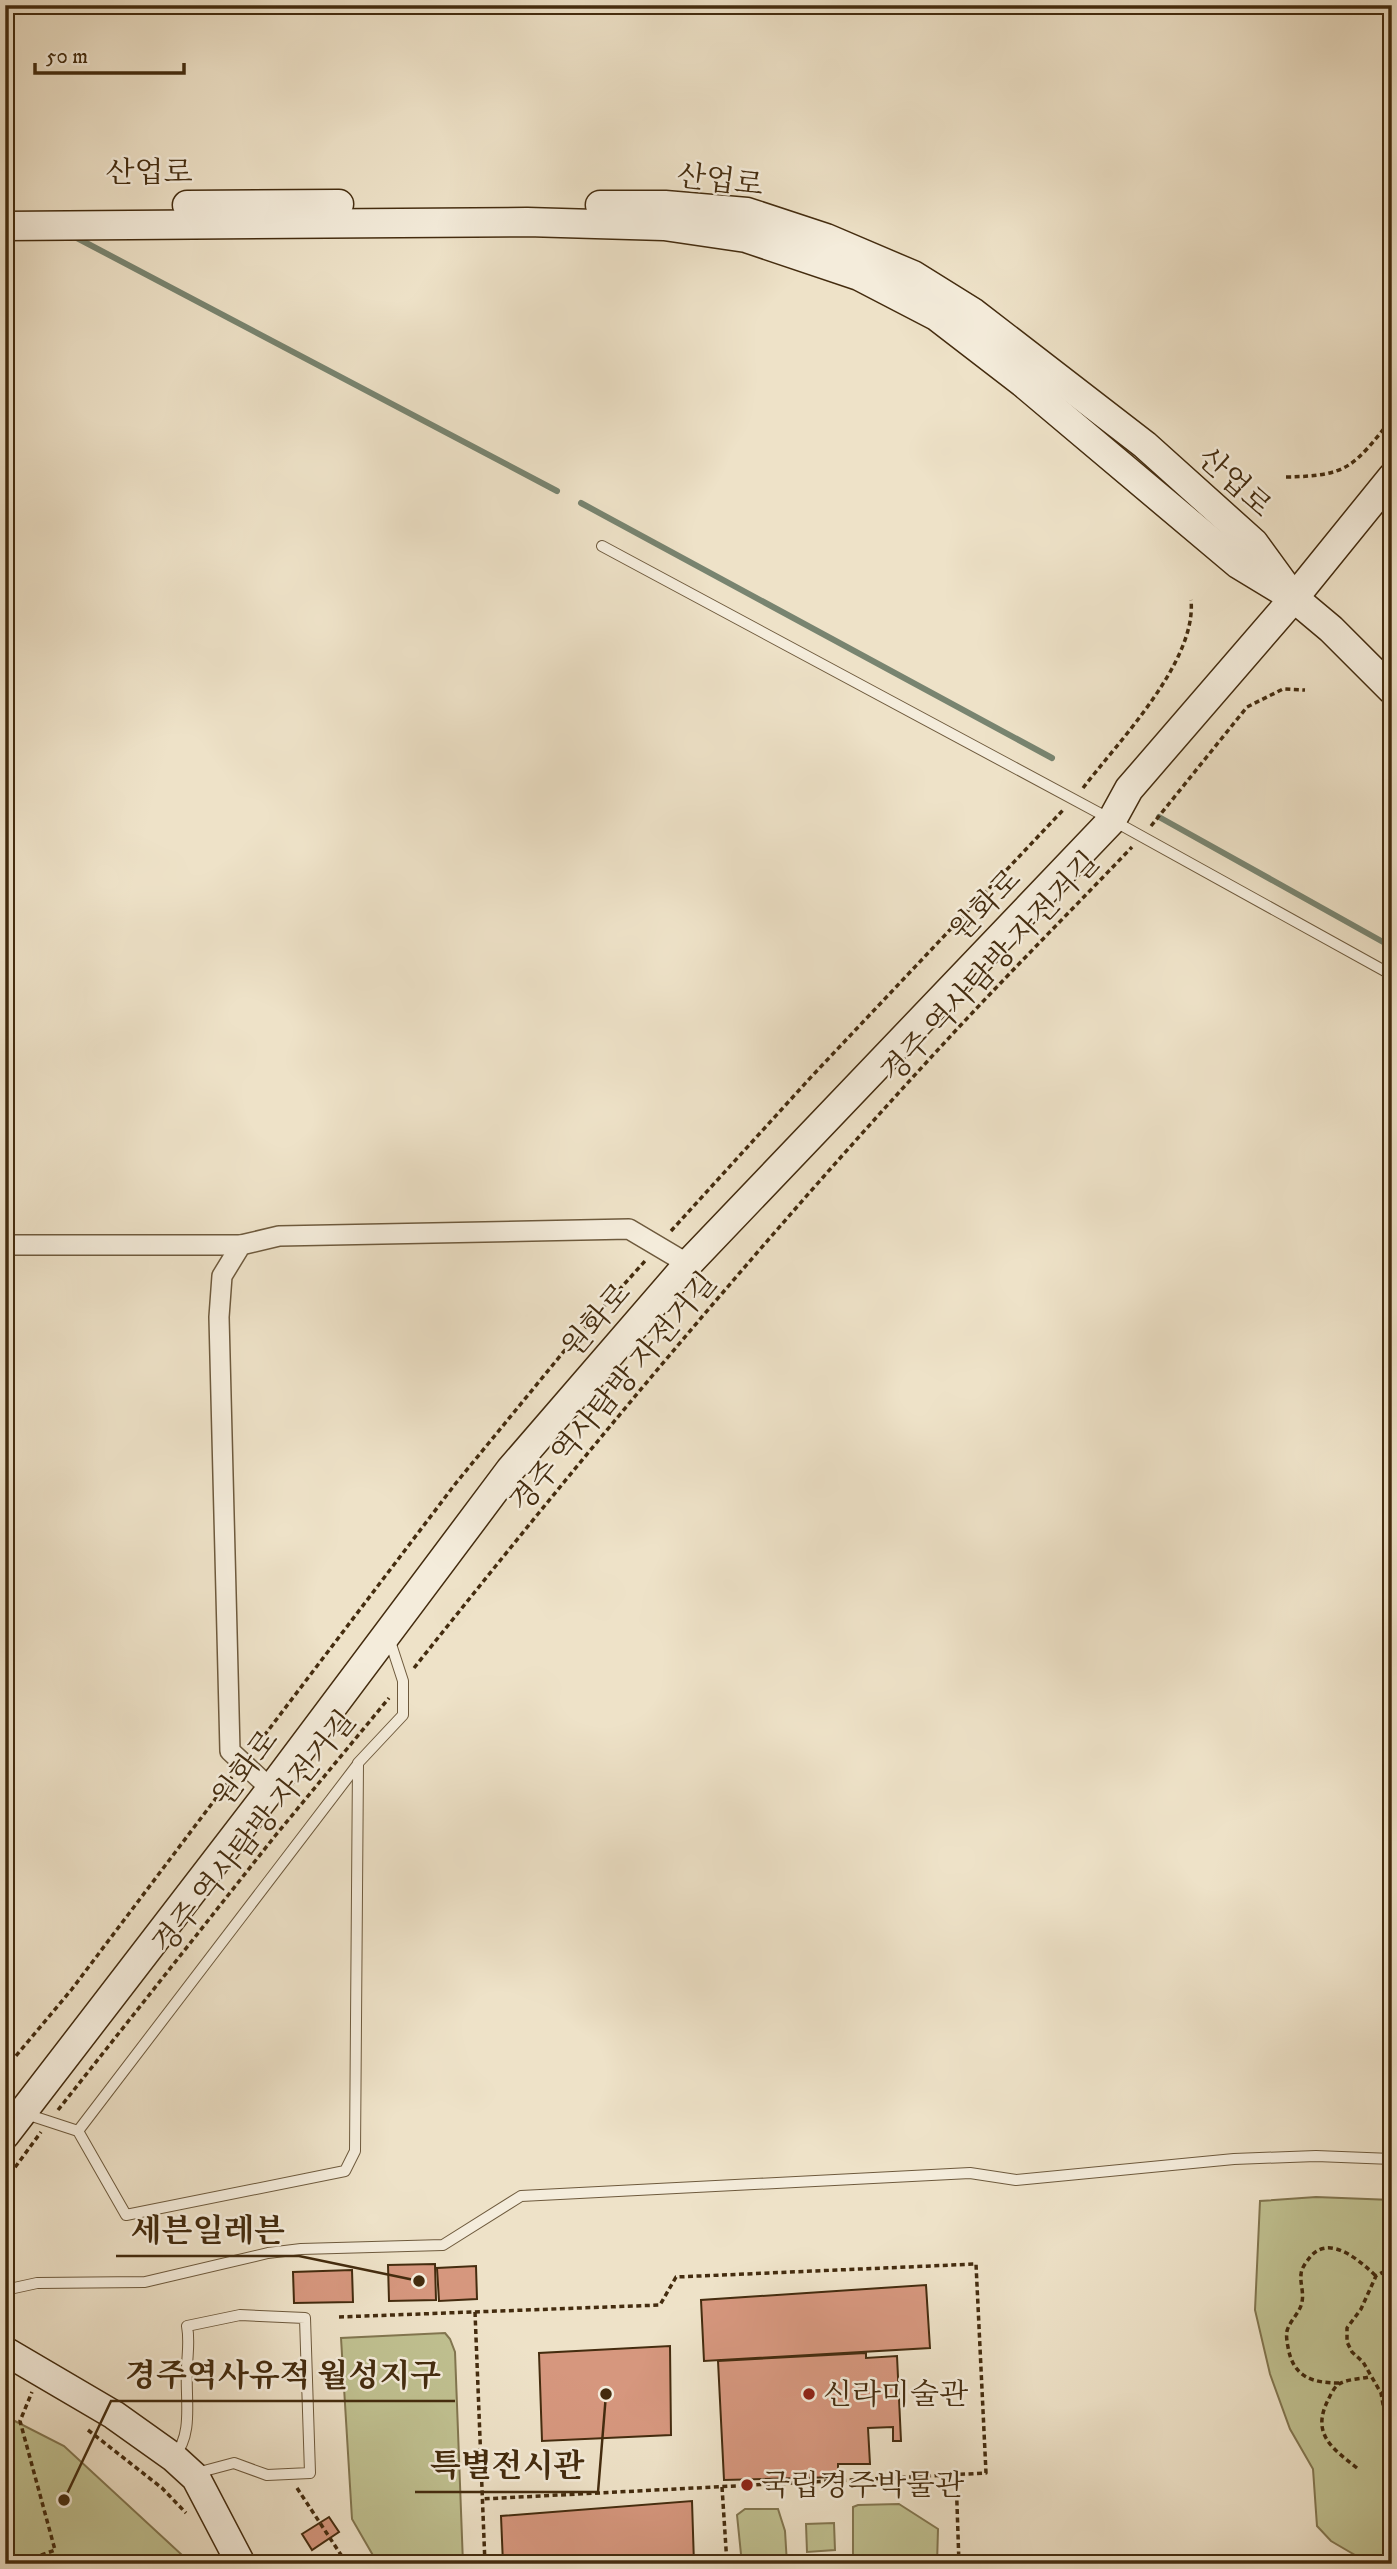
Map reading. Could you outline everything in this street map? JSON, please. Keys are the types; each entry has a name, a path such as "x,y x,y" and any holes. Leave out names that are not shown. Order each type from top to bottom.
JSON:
{"street":[{"name":"산업로","path":"5,206 666,205 747,212 826,238 913,275 974,313 1092,402 1175,472 1254,543 1294,598"},
{"name":"산업로","path":"5,226 527,222 664,226 746,238 859,276 936,316 1023,383 1238,564 1294,598"},
{"path":"1392,477 1294,598 1331,629 1392,690"},
{"name":"원화로","path":"5,2135 271,1789 510,1470 688,1264 1112,820 1129,789 1294,598"},
{"path":"5,1245 241,1245 279,1236 629,1229 688,1264"},
{"path":"241,1245 222,1276 219,1317 230,1751 271,1789"},
{"path":"5,2351 114,2415 173,2456 196,2478 241,2564"}],"lane":[{"path":"602,546 1112,820 1392,975"},
{"path":"78,2131 358,1763 403,1715 403,1681 387,1633"},
{"path":"22,2112 78,2131 126,2215 345,2171 355,2151 358,1763"},
{"path":"5,2290 37,2283 145,2282 268,2253 301,2249 443,2245 521,2196 970,2173 1016,2180 1234,2159 1392,2159"},
{"path":"173,2456 180,2449 188,2413 187,2326 240,2315 304,2318 310,2473 267,2475 234,2463 204,2471 196,2478"}],"path":[{"path":"1286,478 1319,477 1349,467 1392,419"},
{"path":"1390,584 1388,564 1392,544"},
{"name":"경주 역사탐방 자전거길","path":"5,2181 49,2121 271,1840 551,1496 704,1314 935,1053 1142,837 1247,707 1283,689 1305,690"},
{"path":"1369,2377 1339,2383 1320,2383 1303,2376 1290,2357 1286,2333 1301,2306 1301,2274 1306,2262 1315,2252 1328,2248 1342,2250 1376,2276"},
{"path":"339,2317 660,2305 676,2277 976,2264 986,2473 482,2499"},
{"path":"1392,2267 1376,2276 1361,2308 1346,2328 1346,2342 1352,2353 1363,2362 1369,2377 1381,2393 1384,2410 1392,2427"},
{"path":"1383,2272 1392,2303"},
{"path":"475,2312 485,2564"},
{"path":"1339,2383 1321,2413 1323,2433 1332,2448 1357,2468"},
{"path":"17,2564 55,2550 20,2421 34,2387"},
{"path":"1381,2393 1392,2396"},
{"path":"87,2429 162,2487 187,2514"},
{"path":"289,2474 347,2564"},
{"path":"957,2475 960,2564"},
{"path":"722,2487 727,2564"}],"green space":[{"path":"1316,2197 1392,2200 1392,2564 1366,2564 1331,2541 1317,2526 1313,2469 1290,2429 1270,2374 1255,2310 1260,2201"},
{"path":"445,2333 455,2352 463,2564 378,2564 352,2519 341,2338"},
{"path":"5,2416 64,2446 182,2555 185,2564 5,2564"},
{"path":"899,2504 938,2529 937,2564 853,2564 853,2507"},
{"path":"745,2509 778,2509 785,2531 787,2564 742,2564 737,2515"},
{"path":"834,2523 835,2550 807,2552 806,2524"}],"building":[{"path":"435,2264 436,2300 389,2301 388,2265"},
{"path":"476,2266 477,2299 439,2301 437,2268"},
{"path":"352,2270 353,2302 294,2303 293,2272"},
{"path":"926,2285 930,2348 704,2361 701,2300"},
{"path":"670,2346 671,2435 542,2441 539,2353"},
{"name":"신라미술관","path":"866,2353 866,2358 897,2356 901,2441 893,2441 893,2427 868,2428 870,2464 838,2464 838,2477 724,2480 718,2361"},
{"path":"692,2501 694,2564 503,2564 501,2516"},
{"path":"329,2517 339,2532 312,2550 302,2534"}],"waterway":[{"path":"75,237 557,491"},
{"path":"581,503 1052,758"},
{"path":"1159,817 1392,947"}],"place":[{"name":"세븐일레븐","path":"419,2281"},
{"name":"특별전시관","path":"606,2394"},
{"name":"신라미술관","path":"809,2394"},
{"name":"국립경주박물관","path":"747,2485"},
{"name":"경주역사유적 월성지구","path":"64,2500"}]}
